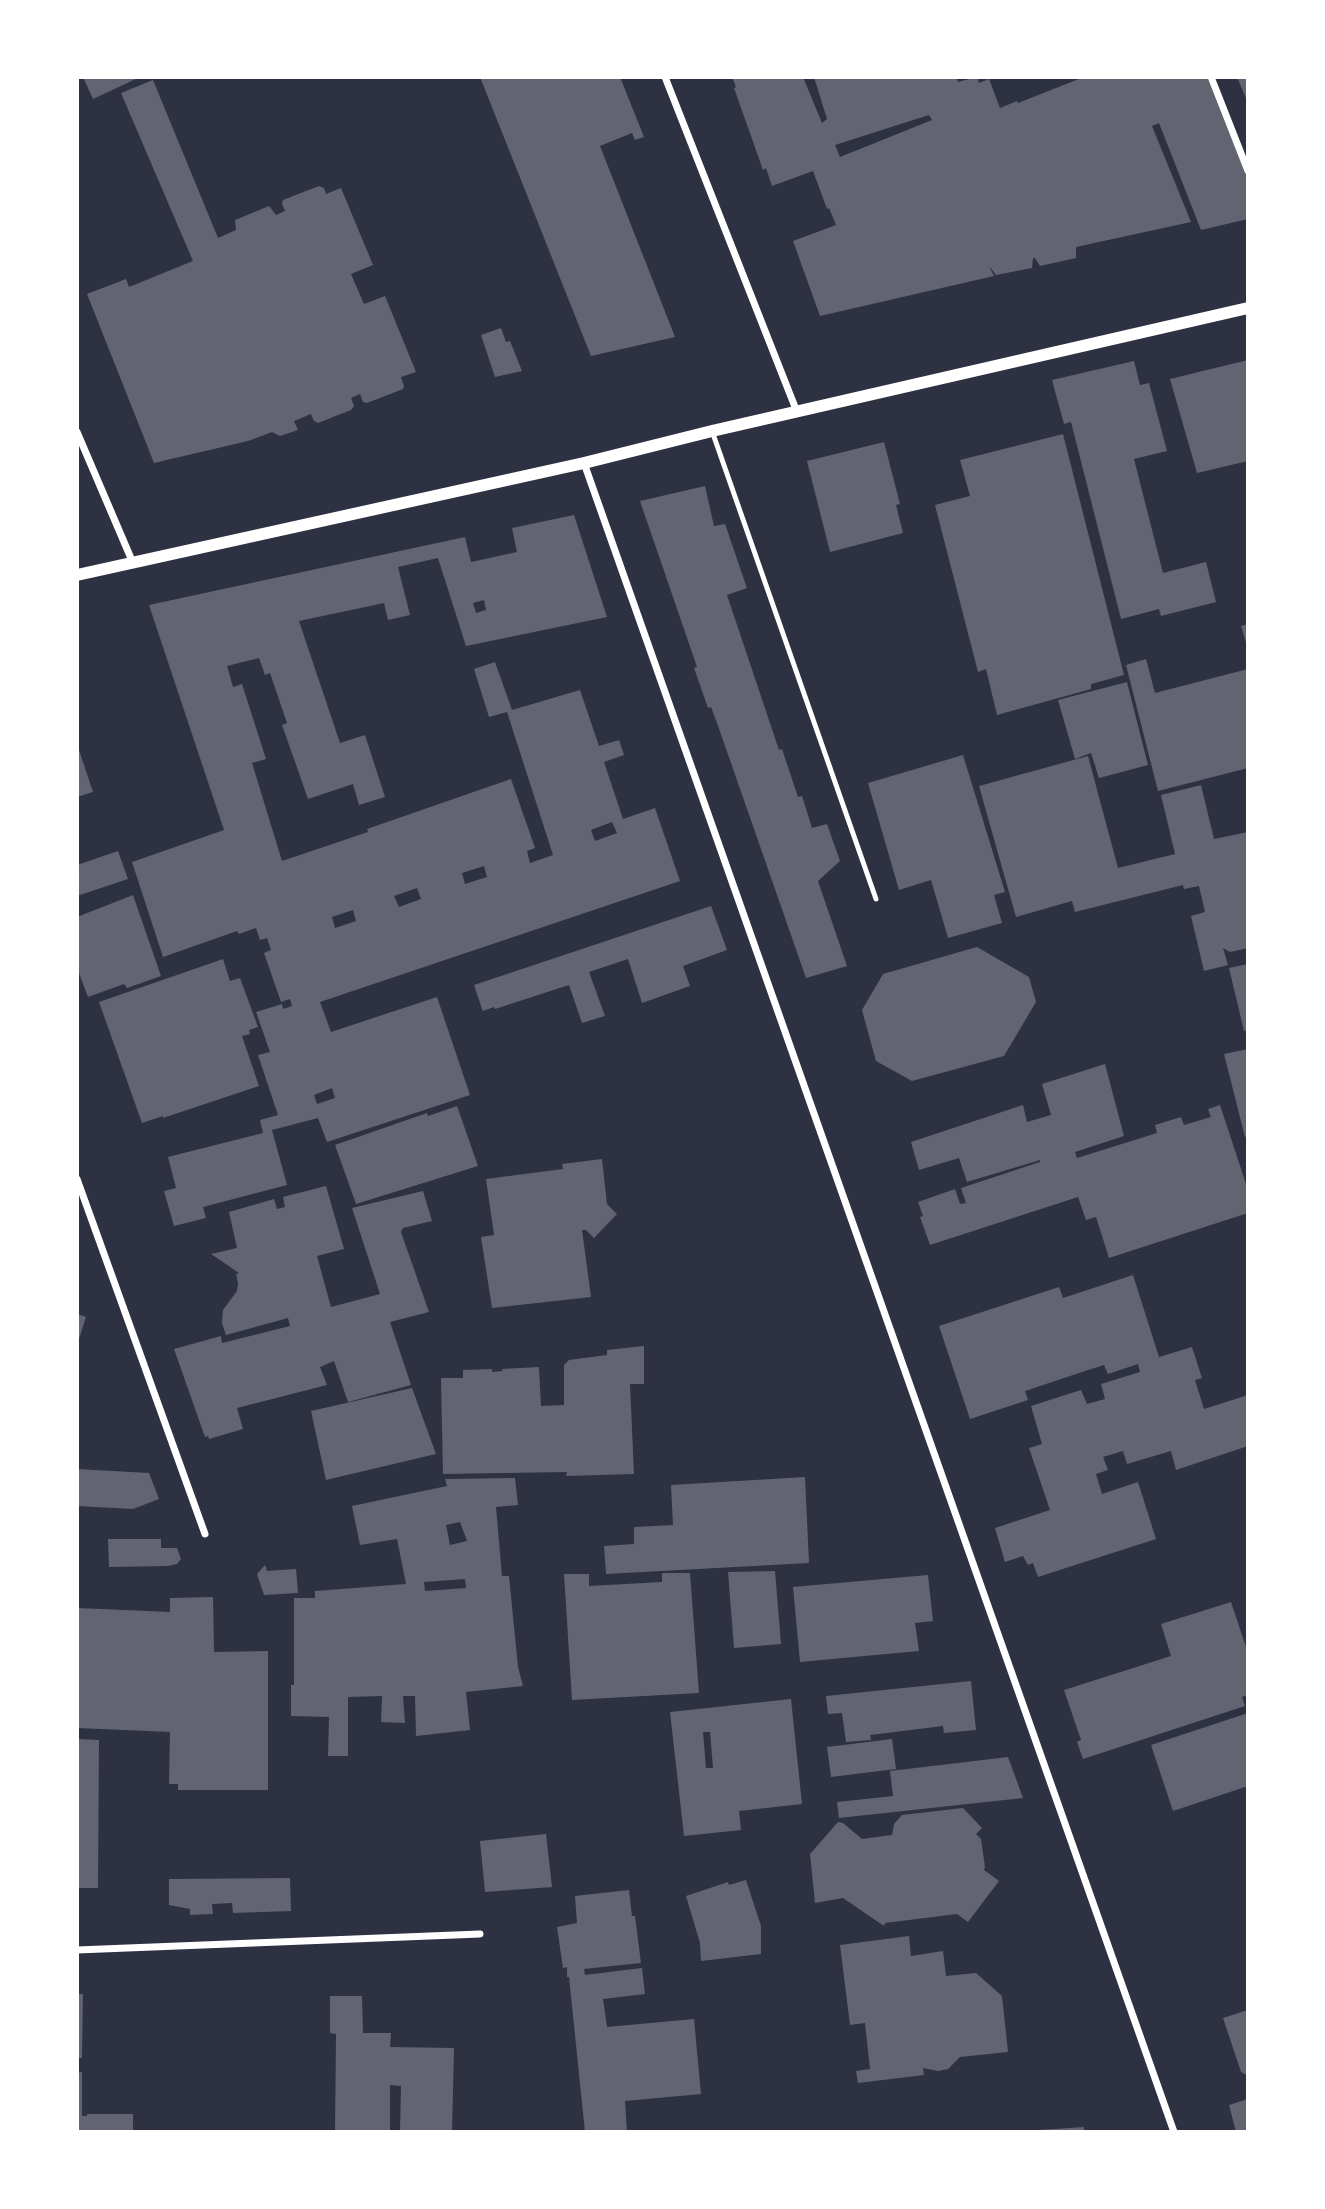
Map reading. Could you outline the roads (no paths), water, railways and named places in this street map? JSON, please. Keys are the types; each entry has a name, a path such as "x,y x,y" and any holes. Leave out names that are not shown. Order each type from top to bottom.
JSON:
{"street":[{"path":"665,77 798,412"},
{"path":"1211,77 1248,171"},
{"path":"77,575 583,463 1248,308"},
{"path":"77,432 133,564"},
{"path":"583,463 1174,2132"},
{"path":"77,1179 205,1534"},
{"path":"77,1950 480,1934"}],"lane":[{"path":"712,431 876,899"}]}
